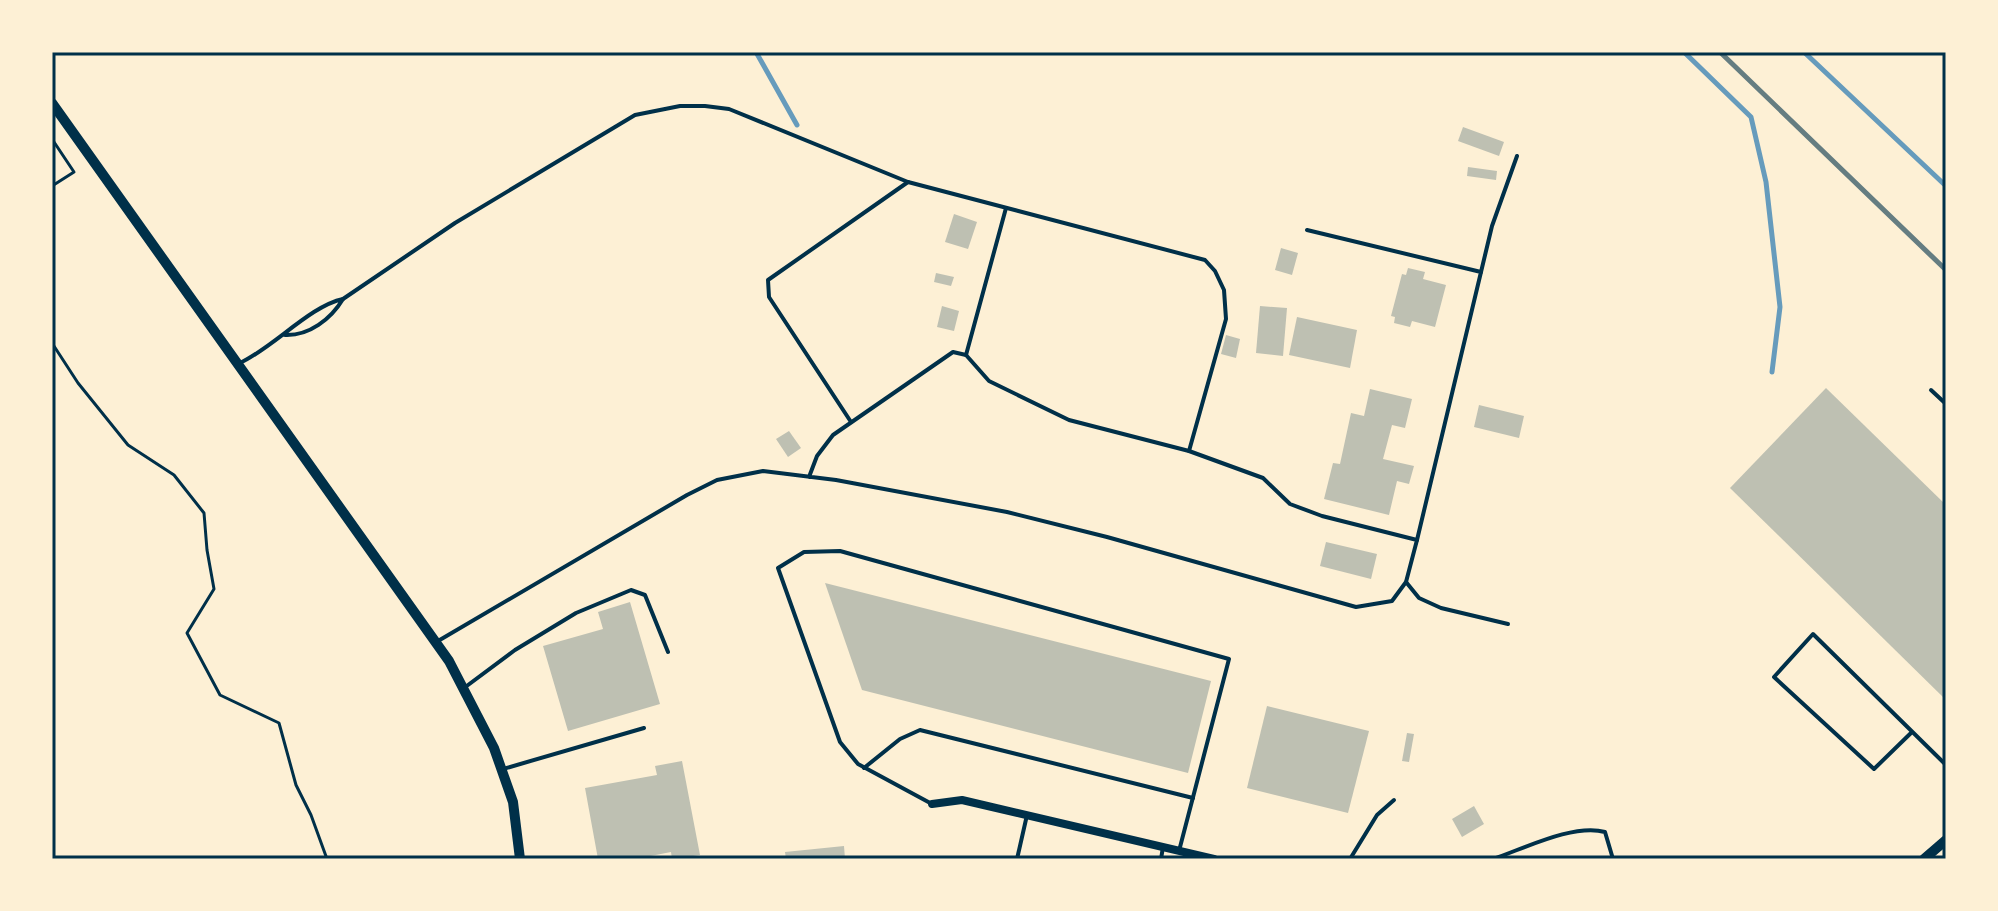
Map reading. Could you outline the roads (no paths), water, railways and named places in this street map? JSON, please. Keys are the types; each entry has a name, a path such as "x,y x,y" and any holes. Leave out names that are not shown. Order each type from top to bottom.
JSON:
{"street":[{"path":"52,103 436,643 464,688 494,748 513,802 520,859"},
{"path":"932,804 962,800 1209,858"},
{"path":"1924,859 1946,840"}],"lane":[{"path":"285,335 301,335 328,318 343,299 455,223 635,115 705,106 729,109 908,182 1205,260 1215,271 1227,300 1226,319 1189,451"},
{"path":"436,643 717,480 763,471 1007,512 1356,607 1392,601 1406,582 1492,226 1517,156"},
{"path":"851,422 769,297 768,280 908,182"},
{"path":"966,355 1006,208"},
{"path":"1307,230 1481,272"},
{"path":"238,364 259,354 332,301 343,299"},
{"path":"809,477 817,456 833,435 953,352 966,355 989,381 1069,420 1189,451 1263,478 1290,504 1322,516 1417,540"},
{"path":"1931,390 1946,404"},
{"path":"932,804 864,768 840,742 778,568 804,552 840,551 1229,659 1179,851"},
{"path":"1406,582 1419,598 1441,608 1508,624"},
{"path":"464,688 515,650 576,613 631,590 645,595 668,652"},
{"path":"1912,732 1874,769 1774,677 1813,634 1946,765"},
{"path":"501,770 644,728"},
{"path":"864,768 900,739 920,730 1193,798"},
{"path":"1350,859 1377,815 1394,800"},
{"path":"1017,859 1027,815"},
{"path":"1493,859 1570,833 1597,830 1605,832 1613,859"},
{"path":"1161,859 1163,847"}],"waterway":[{"path":"756,52 797,125"},
{"path":"1684,52 1751,117 1766,182 1780,307 1772,372"},
{"path":"1804,52 1946,186"}],"railway":[{"path":"1720,52 1946,270"}]}
